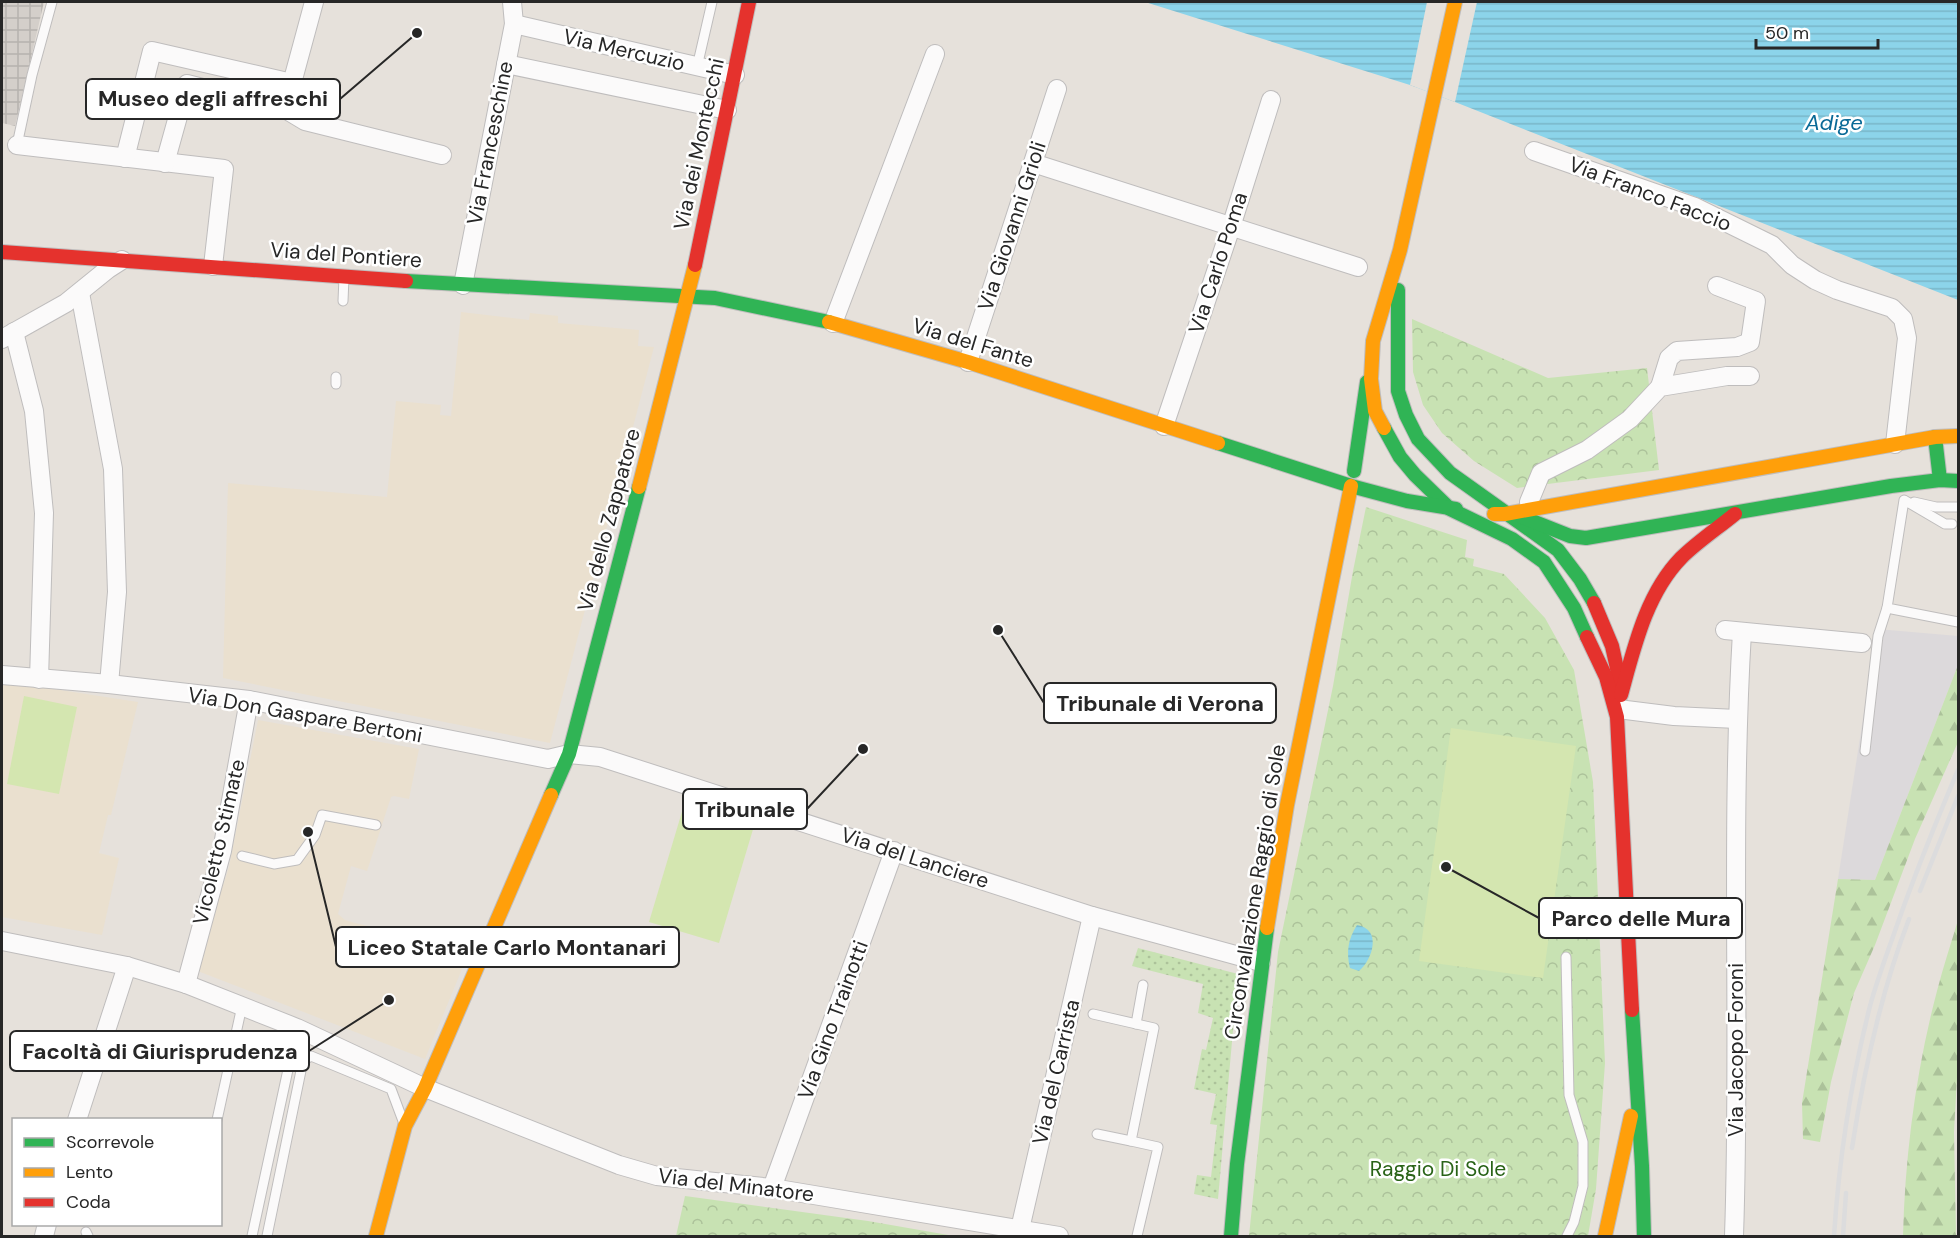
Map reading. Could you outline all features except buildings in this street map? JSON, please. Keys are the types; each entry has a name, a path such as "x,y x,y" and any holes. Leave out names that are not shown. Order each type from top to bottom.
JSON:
{"street":[{"path":"285,109 314,2"},
{"name":"Via Franceschine","path":"463,285 514,24 512,2"},
{"name":"Via dei Montecchi","path":"689,296 749,2"},
{"path":"1342,468 1373,341 1400,250 1455,2"},
{"name":"Via Mercuzio","path":"514,24 735,75"},
{"path":"125,158 152,51 292,83"},
{"path":"833,323 935,54"},
{"name":"Via Mercuzio","path":"506,64 727,110"},
{"path":"165,163 187,84 285,109 305,121 442,155"},
{"name":"Via Giovanni Grioli","path":"968,362 1057,90"},
{"name":"Via Carlo Poma","path":"1164,426 1271,100"},
{"path":"16,145 224,169 213,266"},
{"name":"Via Franco Faccio","path":"1534,151 1695,207 1772,245 1792,265 1815,280 1837,291 1892,308 1903,319 1907,338 1896,444"},
{"path":"1033,163 1358,267"},
{"path":"1400,250 1397,333 1398,390 1406,415 1418,439 1450,473 1505,514 1528,537 1574,608 1618,707"},
{"name":"Via del Pontiere","path":"2,252 344,277 423,280 463,285 689,296"},
{"path":"39,679 44,513 34,411 8,336 80,293 122,260"},
{"path":"1529,502 1541,473 1587,450 1630,419 1660,387 1669,358 1677,351 1737,347 1750,342 1756,301 1717,286"},
{"path":"80,293 112,469 117,592 109,684"},
{"name":"Via del Fante","path":"689,296 723,299 833,323 968,362 1334,481 1407,501 1450,509"},
{"name":"Via dello Zappatore","path":"375,1236 405,1126 425,1088 568,754 689,296"},
{"path":"1373,341 1371,379 1375,411 1400,457 1414,475 1450,509 1512,539 1544,562"},
{"path":"1373,341 1384,399 1408,447 1460,489 1487,502 1558,550 1568,561 1595,605 1612,646 1618,673 1636,1094 1645,1197 1644,1236"},
{"path":"1660,387 1727,376 1750,376"},
{"path":"1935,436 1940,480"},
{"path":"1401,484 1505,514 1935,436 1959,436"},
{"name":"Via del Fante","path":"1240,449 1342,468 1372,476"},
{"path":"1450,509 1521,517 1570,536 1586,538 1891,486 1940,480 1959,481"},
{"path":"1466,484 1504,498 1554,504"},
{"name":"Circonvallazione Raggio di Sole","path":"1231,1236 1261,963 1287,805 1352,486"},
{"path":"1618,707 1636,640 1656,592 1681,558 1737,512"},
{"name":"Via Jacopo Foroni","path":"1734,1236 1737,1157 1735,987 1737,719 1733,631 1862,643"},
{"name":"Via Don Gaspare Bertoni","path":"2,675 109,684 249,700 548,759 568,754"},
{"name":"Vicoletto Stimate","path":"186,984 227,852 249,700"},
{"path":"1618,707 1674,716 1737,719"},
{"name":"Via del Lanciere","path":"568,754 600,757 1092,916 1261,963"},
{"name":"Via Gino Trainotti","path":"772,1188 894,851"},
{"name":"Via del Carrista","path":"1020,1229 1092,916"},
{"name":"Via del Minatore","path":"2,941 127,966 186,984 297,1028 425,1088 619,1165 657,1176 772,1188 1059,1236"},
{"path":"77,1118 127,966"},
{"path":"1629,1191 1636,1094"},
{"path":"1605,1236 1636,1094"}],"lane":[{"path":"16,145 52,2"},
{"path":"697,67 712,2"},
{"path":"343,301 344,277"},
{"path":"1891,486 1904,500 1945,524 1952,524"},
{"path":"1904,500 1936,507 1959,507"},
{"path":"1865,751 1878,636 1887,608 1904,500"},
{"path":"1887,608 1959,622"},
{"path":"242,856 274,864 297,860 315,835 322,815 376,825"},
{"path":"1566,957 1569,1095 1583,1142 1582,1186 1574,1222 1567,1236"},
{"path":"1136,1024 1143,985"},
{"path":"216,1117 242,1006"},
{"path":"1093,1014 1154,1028 1131,1141"},
{"path":"252,1236 297,1028"},
{"path":"267,1236 303,1061 307,1057 311,1056 391,1089 405,1126"},
{"path":"1097,1134 1158,1147 1137,1236"}],"shaded area":[{"path":"2,2 44,2 15,126 2,123"},
{"path":"461,312 529,320 530,313 558,316 558,323 639,330 638,346 654,347 550,743 223,678 228,483 387,497 396,401 441,405 440,415 451,416"},
{"path":"1877,629 1958,636 1958,665 1875,880 1838,879"},
{"path":"2,681 138,702 111,815 108,815 99,853 119,858 102,935 2,917"},
{"path":"258,720 419,749 409,799 391,797 367,871 351,866 338,914 345,920 355,923 469,952 425,1059 195,970 229,867"}],"green space":[{"path":"1412,319 1548,378 1647,368 1659,470 1517,488 1474,461 1442,433 1423,405 1413,372"},
{"name":"Raggio Di Sole","path":"1366,507 1467,540 1465,557 1474,559 1473,566 1504,574 1545,618 1574,670 1593,782 1605,1063 1596,1189 1588,1236 1249,1236 1278,952 1333,686"},
{"path":"1958,665 1958,742 1915,839 1875,945 1854,993 1831,1082 1820,1142 1803,1139 1802,1103 1838,879 1875,880"},
{"path":"24,696 77,707 59,794 7,784"},
{"path":"1451,728 1576,746 1543,978 1419,961"},
{"path":"684,805 754,826 719,943 649,922"},
{"path":"1958,920 1958,1059 1954,1132 1956,1236 1903,1236 1909,1144 1923,1051 1937,991"},
{"path":"1138,948 1238,974 1218,1199 1194,1194 1197,1175 1211,1177 1217,1125 1210,1124 1216,1094 1194,1089 1202,1049 1206,1050 1213,1018 1198,1013 1203,984 1132,966"},
{"path":"685,1196 868,1221 954,1236 676,1236"}],"water":[{"name":"Adige","path":"1145,2 1958,2 1958,300 1410,85"},
{"path":"1357,925 1370,932 1373,945 1368,959 1359,971 1350,968 1348,956 1350,941"}],"pier":[{"path":"1427,2 1477,2 1455,102 1410,85"}],"railway":[{"path":"1834,1236 1847,1120 1870,1006 1911,888 1958,770"},
{"path":"1920,891 1958,796"},
{"path":"1852,1148 1874,1032 1909,919"},
{"path":"1843,1236 1846,1193"}],"traffic: fast":[{"path":"406,281 715,298 829,322"},
{"path":"1398,290 1398,391 1406,415 1418,439 1450,473 1558,550 1580,579 1594,603"},
{"path":"1354,471 1367,382"},
{"path":"1384,428 1400,457 1450,509 1512,539 1544,562 1574,608 1587,637"},
{"path":"1935,437 1940,480"},
{"path":"1218,443 1351,486 1407,501 1456,509"},
{"path":"1522,517 1570,536 1586,538 1891,486 1940,480 1958,481"},
{"path":"551,795 569,754 639,487"},
{"path":"1231,1236 1237,1164 1267,928"},
{"path":"1632,1010 1644,1236"}],"traffic: slow":[{"path":"1384,428 1375,411 1371,379 1373,341 1400,250 1455,2"},
{"path":"639,487 695,265"},
{"path":"829,322 968,362 1218,443"},
{"path":"1494,514 1505,514 1935,437 1958,436"},
{"path":"1267,928 1287,805 1351,486"},
{"path":"376,1236 405,1126 425,1088 551,795"},
{"path":"1605,1236 1631,1116"}],"traffic: jam":[{"path":"695,265 749,2"},
{"path":"2,252 406,281"},
{"path":"1621,695 1643,622 1669,572 1681,558 1735,514"},
{"path":"1594,603 1612,646 1620,682"},
{"path":"1587,637 1606,677 1617,717 1632,1010"}],"place":[{"name":"Museo degli affreschi","path":"417,33"},
{"name":"Tribunale di Verona","path":"998,630"},
{"name":"Tribunale","path":"863,749"},
{"name":"Liceo Statale Carlo Montanari","path":"308,832"},
{"name":"Parco delle Mura","path":"1446,867"},
{"name":"Facoltà di Giurisprudenza","path":"389,1000"}]}
